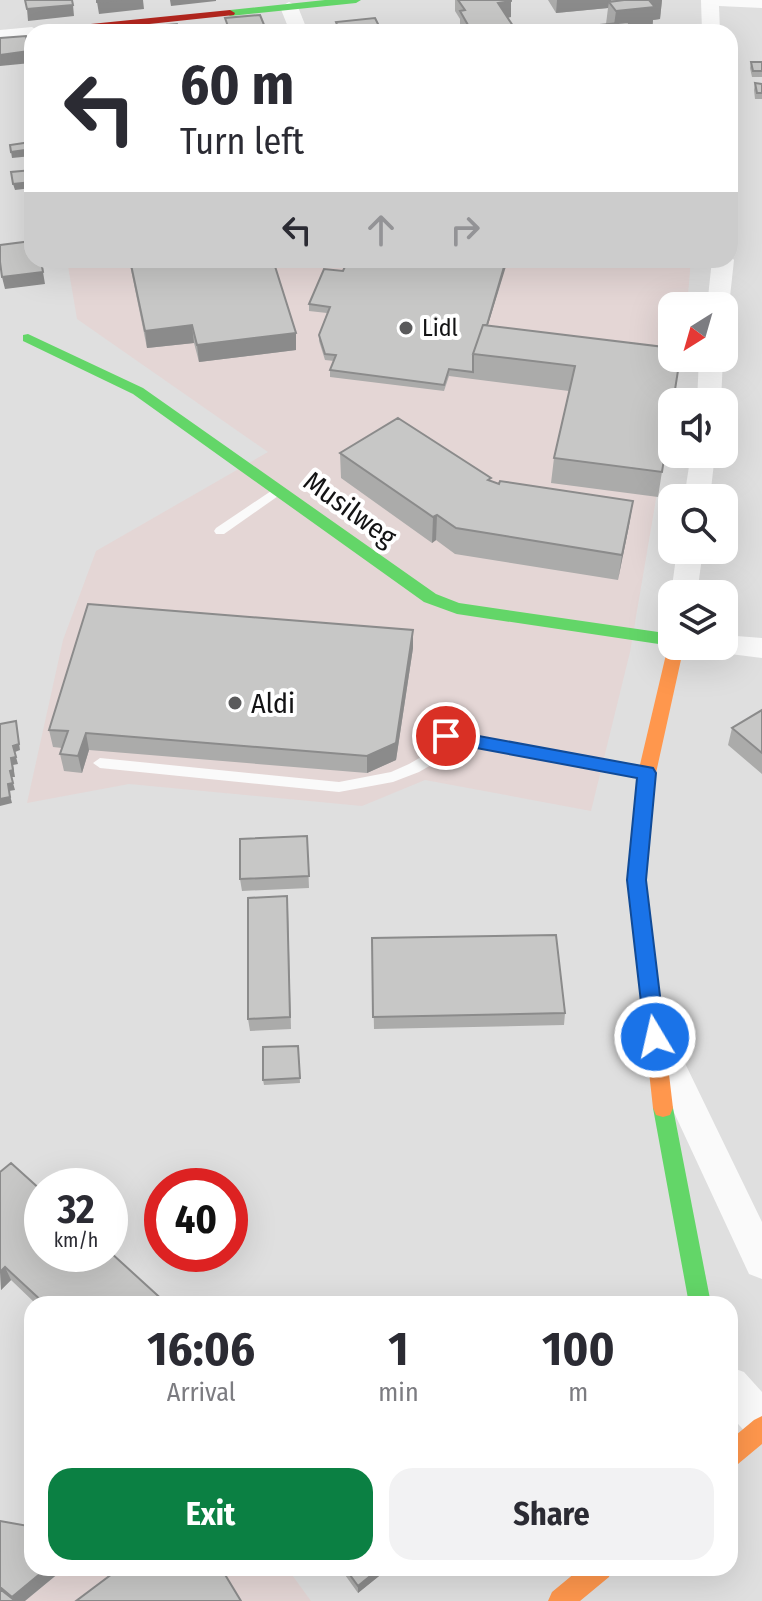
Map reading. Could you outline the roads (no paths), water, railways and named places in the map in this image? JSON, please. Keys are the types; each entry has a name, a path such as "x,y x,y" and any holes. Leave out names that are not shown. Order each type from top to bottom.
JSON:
{"street":[{"path":"120,24 356,0"},
{"path":"711,24 712,0 762,3"},
{"path":"289,7 296,24"},
{"path":"0,36 24,34"},
{"path":"720,292 722,268"},
{"name":"Musilweg","path":"28,338 138,391 430,598 457,608 658,638"},
{"path":"738,646 762,648"},
{"path":"673,660 647,773 637,880 662,1103 698,1296"},
{"path":"655,1037 762,1262"},
{"path":"738,1395 762,1421"},
{"path":"738,1449 762,1428"},
{"path":"561,1601 591,1576"}],"lane":[{"path":"220,531 277,491"},
{"path":"100,763 339,787 393,777 414,768 433,757 446,736 647,773"}],"place":[{"name":"Lidl","path":"406,328"},
{"name":"Aldi","path":"235,703"}]}
